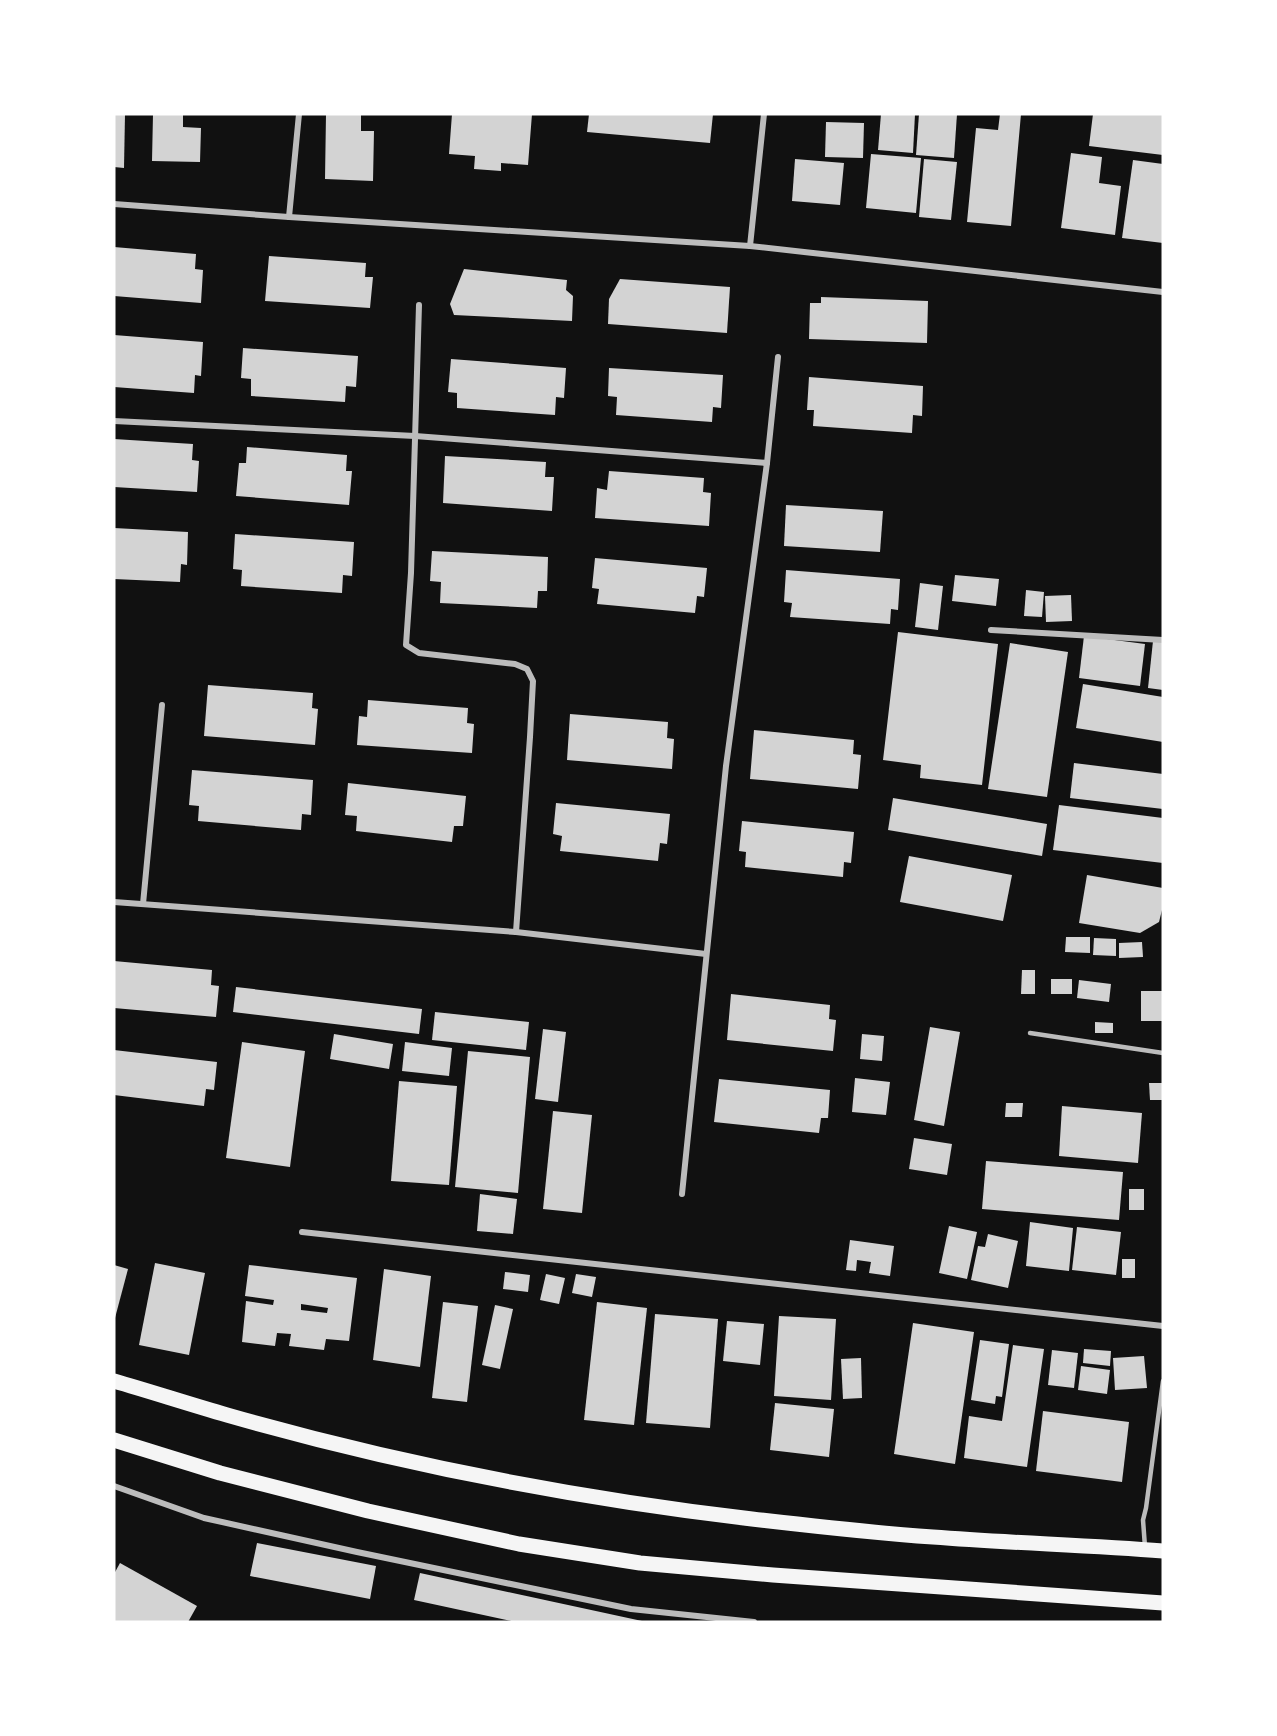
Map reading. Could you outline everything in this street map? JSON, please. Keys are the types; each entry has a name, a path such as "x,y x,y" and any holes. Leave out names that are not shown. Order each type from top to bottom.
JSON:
{"main road":[{"path":"114,1381 228,1415 358,1449 485,1477 619,1500 751,1519 931,1537 1163,1551"},
{"path":"114,1440 220,1473 368,1510 519,1544 640,1563 773,1575 1163,1603"}],"street":[{"path":"288,217 299,114"},
{"path":"750,246 764,114"},
{"path":"114,204 750,246 1163,292"},
{"path":"419,305 411,573 406,645 419,653 515,664 527,669 533,681 516,932"},
{"path":"682,1194 726,766 767,463 778,357"},
{"path":"114,421 415,436 767,463"},
{"path":"991,630 1163,640"},
{"path":"143,904 162,705"},
{"path":"114,902 516,932 706,954"},
{"path":"302,1232 1163,1326"},
{"path":"114,1486 204,1518 357,1552 631,1609 754,1622"}],"lane":[{"path":"1030,1033 1163,1053"},
{"path":"1145,1550 1143,1520 1163,1381"}],"building":[{"path":"114,114 125,114 124,168 114,167"},
{"path":"153,114 183,114 183,127 201,128 200,162 152,161"},
{"path":"326,114 361,114 361,131 374,131 373,181 325,179"},
{"path":"452,114 532,114 528,165 501,163 501,171 474,169 475,156 449,154"},
{"path":"589,114 713,114 710,143 587,132"},
{"path":"881,114 915,114 913,153 878,150"},
{"path":"919,114 957,114 954,158 916,155"},
{"path":"1000,114 1021,114 1011,226 967,222 976,128 998,130"},
{"path":"1093,114 1163,114 1163,155 1089,146"},
{"path":"826,122 864,123 863,158 825,157"},
{"path":"1071,153 1102,157 1099,183 1121,186 1115,235 1061,228"},
{"path":"871,154 921,158 916,213 866,208"},
{"path":"795,159 844,163 840,205 792,201"},
{"path":"924,159 957,162 951,220 919,217"},
{"path":"1133,160 1163,164 1163,243 1122,238"},
{"path":"114,247 196,254 195,269 203,270 201,303 114,296"},
{"path":"269,256 366,263 365,277 373,277 370,308 265,301"},
{"path":"464,269 567,280 566,290 573,296 572,321 454,315 450,304"},
{"path":"620,279 730,287 727,333 608,324 609,299"},
{"path":"821,297 928,301 927,343 809,339 810,303 821,303"},
{"path":"114,335 203,342 201,376 195,375 194,393 114,387"},
{"path":"243,348 358,356 356,387 346,386 345,402 251,396 251,379 241,378"},
{"path":"451,359 566,368 564,398 556,397 555,415 457,408 457,393 448,392"},
{"path":"609,368 723,375 721,408 713,407 712,422 616,415 617,397 608,396"},
{"path":"809,377 923,386 922,416 913,415 912,433 813,426 814,410 807,410"},
{"path":"114,439 193,444 192,460 199,461 197,492 114,487"},
{"path":"247,447 347,455 346,471 352,471 349,505 236,496 239,463 246,463"},
{"path":"445,456 546,462 545,477 554,477 552,511 443,503"},
{"path":"609,471 704,478 703,492 711,493 709,526 595,518 597,488 607,490"},
{"path":"786,505 883,511 880,552 784,546"},
{"path":"114,528 188,532 187,565 181,564 180,582 114,579"},
{"path":"235,534 354,542 352,576 343,575 342,593 241,586 242,570 233,569"},
{"path":"432,551 548,557 547,591 538,591 537,608 440,603 441,582 430,581"},
{"path":"595,558 707,568 704,597 697,596 695,613 597,604 599,589 592,588"},
{"path":"786,570 900,579 898,610 891,609 890,624 790,617 792,603 784,602"},
{"path":"955,575 999,579 996,606 952,601"},
{"path":"920,583 943,586 938,630 915,627"},
{"path":"1026,590 1044,592 1042,617 1024,616"},
{"path":"1071,595 1072,621 1046,622 1045,596"},
{"path":"898,632 998,644 982,785 920,778 921,765 883,760"},
{"path":"1084,636 1145,644 1140,686 1079,678"},
{"path":"1153,641 1163,642 1163,690 1148,688"},
{"path":"1010,643 1068,652 1047,797 988,789"},
{"path":"1083,684 1163,697 1163,742 1076,728"},
{"path":"208,685 313,693 312,708 318,709 315,745 204,736"},
{"path":"368,700 468,708 467,723 474,724 472,753 357,745 359,716 367,717"},
{"path":"570,714 668,722 667,738 674,739 672,769 567,760"},
{"path":"754,730 854,740 853,754 861,755 858,789 750,779"},
{"path":"1074,763 1163,774 1163,809 1070,798"},
{"path":"192,770 313,780 311,815 302,814 301,830 198,821 199,806 189,805"},
{"path":"348,783 466,796 463,826 454,826 452,842 356,831 357,816 345,815"},
{"path":"893,798 1047,824 1042,856 888,830"},
{"path":"556,803 670,814 667,844 660,843 658,861 560,851 562,836 553,834"},
{"path":"1059,805 1163,818 1163,863 1053,850"},
{"path":"742,821 854,832 851,863 844,862 843,877 745,867 746,852 739,851"},
{"path":"909,856 1012,875 1003,921 900,902"},
{"path":"1087,875 1163,888 1163,906 1159,922 1140,933 1079,923"},
{"path":"1066,937 1090,937 1090,953 1065,952"},
{"path":"1094,938 1116,939 1116,956 1093,955"},
{"path":"1142,942 1143,957 1119,958 1119,943"},
{"path":"114,961 212,970 211,985 219,986 216,1017 114,1008"},
{"path":"1022,970 1035,970 1035,994 1021,994"},
{"path":"1051,979 1072,979 1072,994 1051,994"},
{"path":"1079,980 1111,984 1109,1002 1077,998"},
{"path":"236,987 422,1009 419,1034 233,1012"},
{"path":"1141,991 1163,991 1163,1021 1141,1021"},
{"path":"731,994 830,1005 829,1019 836,1020 833,1051 727,1040"},
{"path":"435,1012 529,1022 526,1050 432,1040"},
{"path":"1095,1022 1113,1023 1113,1033 1095,1033"},
{"path":"930,1027 960,1032 944,1126 914,1120"},
{"path":"543,1029 566,1032 558,1102 535,1099"},
{"path":"334,1034 393,1044 389,1069 330,1059"},
{"path":"862,1034 884,1036 882,1061 860,1059"},
{"path":"242,1042 305,1051 290,1167 226,1158"},
{"path":"405,1042 452,1048 449,1076 402,1071"},
{"path":"114,1050 217,1062 214,1090 206,1089 204,1106 114,1095"},
{"path":"468,1051 530,1057 518,1193 455,1187"},
{"path":"855,1078 890,1082 886,1115 852,1112"},
{"path":"719,1079 830,1090 828,1118 821,1118 819,1133 714,1122"},
{"path":"399,1081 457,1086 449,1185 391,1181"},
{"path":"1149,1083 1162,1083 1163,1100 1150,1100"},
{"path":"1006,1103 1023,1103 1022,1117 1005,1117"},
{"path":"1062,1106 1142,1113 1138,1163 1059,1156"},
{"path":"553,1111 592,1115 582,1213 543,1209"},
{"path":"914,1138 952,1144 947,1175 909,1169"},
{"path":"986,1161 1123,1172 1119,1220 982,1209"},
{"path":"1129,1189 1144,1189 1144,1210 1129,1210"},
{"path":"480,1194 517,1199 513,1234 477,1231"},
{"path":"1030,1222 1073,1228 1069,1271 1026,1266"},
{"path":"949,1226 977,1232 967,1279 939,1273"},
{"path":"1077,1227 1121,1232 1116,1275 1072,1270"},
{"path":"988,1234 1018,1241 1008,1288 971,1280 978,1246 985,1247"},
{"path":"850,1240 894,1246 890,1276 869,1273 871,1262 857,1260 856,1271 846,1270"},
{"path":"1122,1259 1135,1259 1135,1278 1122,1278"},
{"path":"155,1263 205,1273 189,1355 139,1345"},
{"path":"114,1265 128,1269 115,1318 114,1318"},
{"path":"249,1265 357,1278 349,1341 326,1339 324,1350 289,1346 291,1334 277,1333 275,1346 242,1342 246,1301 273,1305 274,1300 245,1296","holes":["301,1304 328,1308 327,1313 301,1310"]},
{"path":"384,1269 431,1276 420,1367 373,1360"},
{"path":"505,1272 530,1275 528,1292 503,1289"},
{"path":"546,1274 565,1278 559,1304 540,1300"},
{"path":"576,1274 596,1277 592,1297 572,1293"},
{"path":"443,1302 478,1306 467,1402 432,1398"},
{"path":"597,1302 647,1308 634,1425 584,1420"},
{"path":"495,1305 513,1309 500,1369 482,1365"},
{"path":"655,1314 718,1319 710,1428 646,1423"},
{"path":"779,1316 836,1319 831,1400 774,1396"},
{"path":"727,1321 764,1324 760,1365 723,1361"},
{"path":"913,1323 974,1332 955,1464 894,1454"},
{"path":"980,1340 1009,1344 1002,1397 996,1396 995,1404 971,1400"},
{"path":"1013,1345 1044,1349 1027,1467 964,1458 969,1416 1002,1421"},
{"path":"1084,1349 1111,1351 1110,1366 1083,1363"},
{"path":"1052,1350 1078,1353 1074,1388 1048,1385"},
{"path":"1144,1356 1147,1388 1115,1390 1113,1358"},
{"path":"861,1358 862,1398 843,1399 841,1359"},
{"path":"1081,1366 1110,1370 1107,1394 1078,1390"},
{"path":"775,1403 834,1409 829,1457 770,1450"},
{"path":"1043,1411 1129,1422 1122,1482 1036,1471"},
{"path":"257,1543 376,1566 370,1599 250,1576"},
{"path":"120,1563 197,1606 188,1622 114,1622 114,1574"},
{"path":"420,1573 642,1622 516,1622 414,1600"}]}
